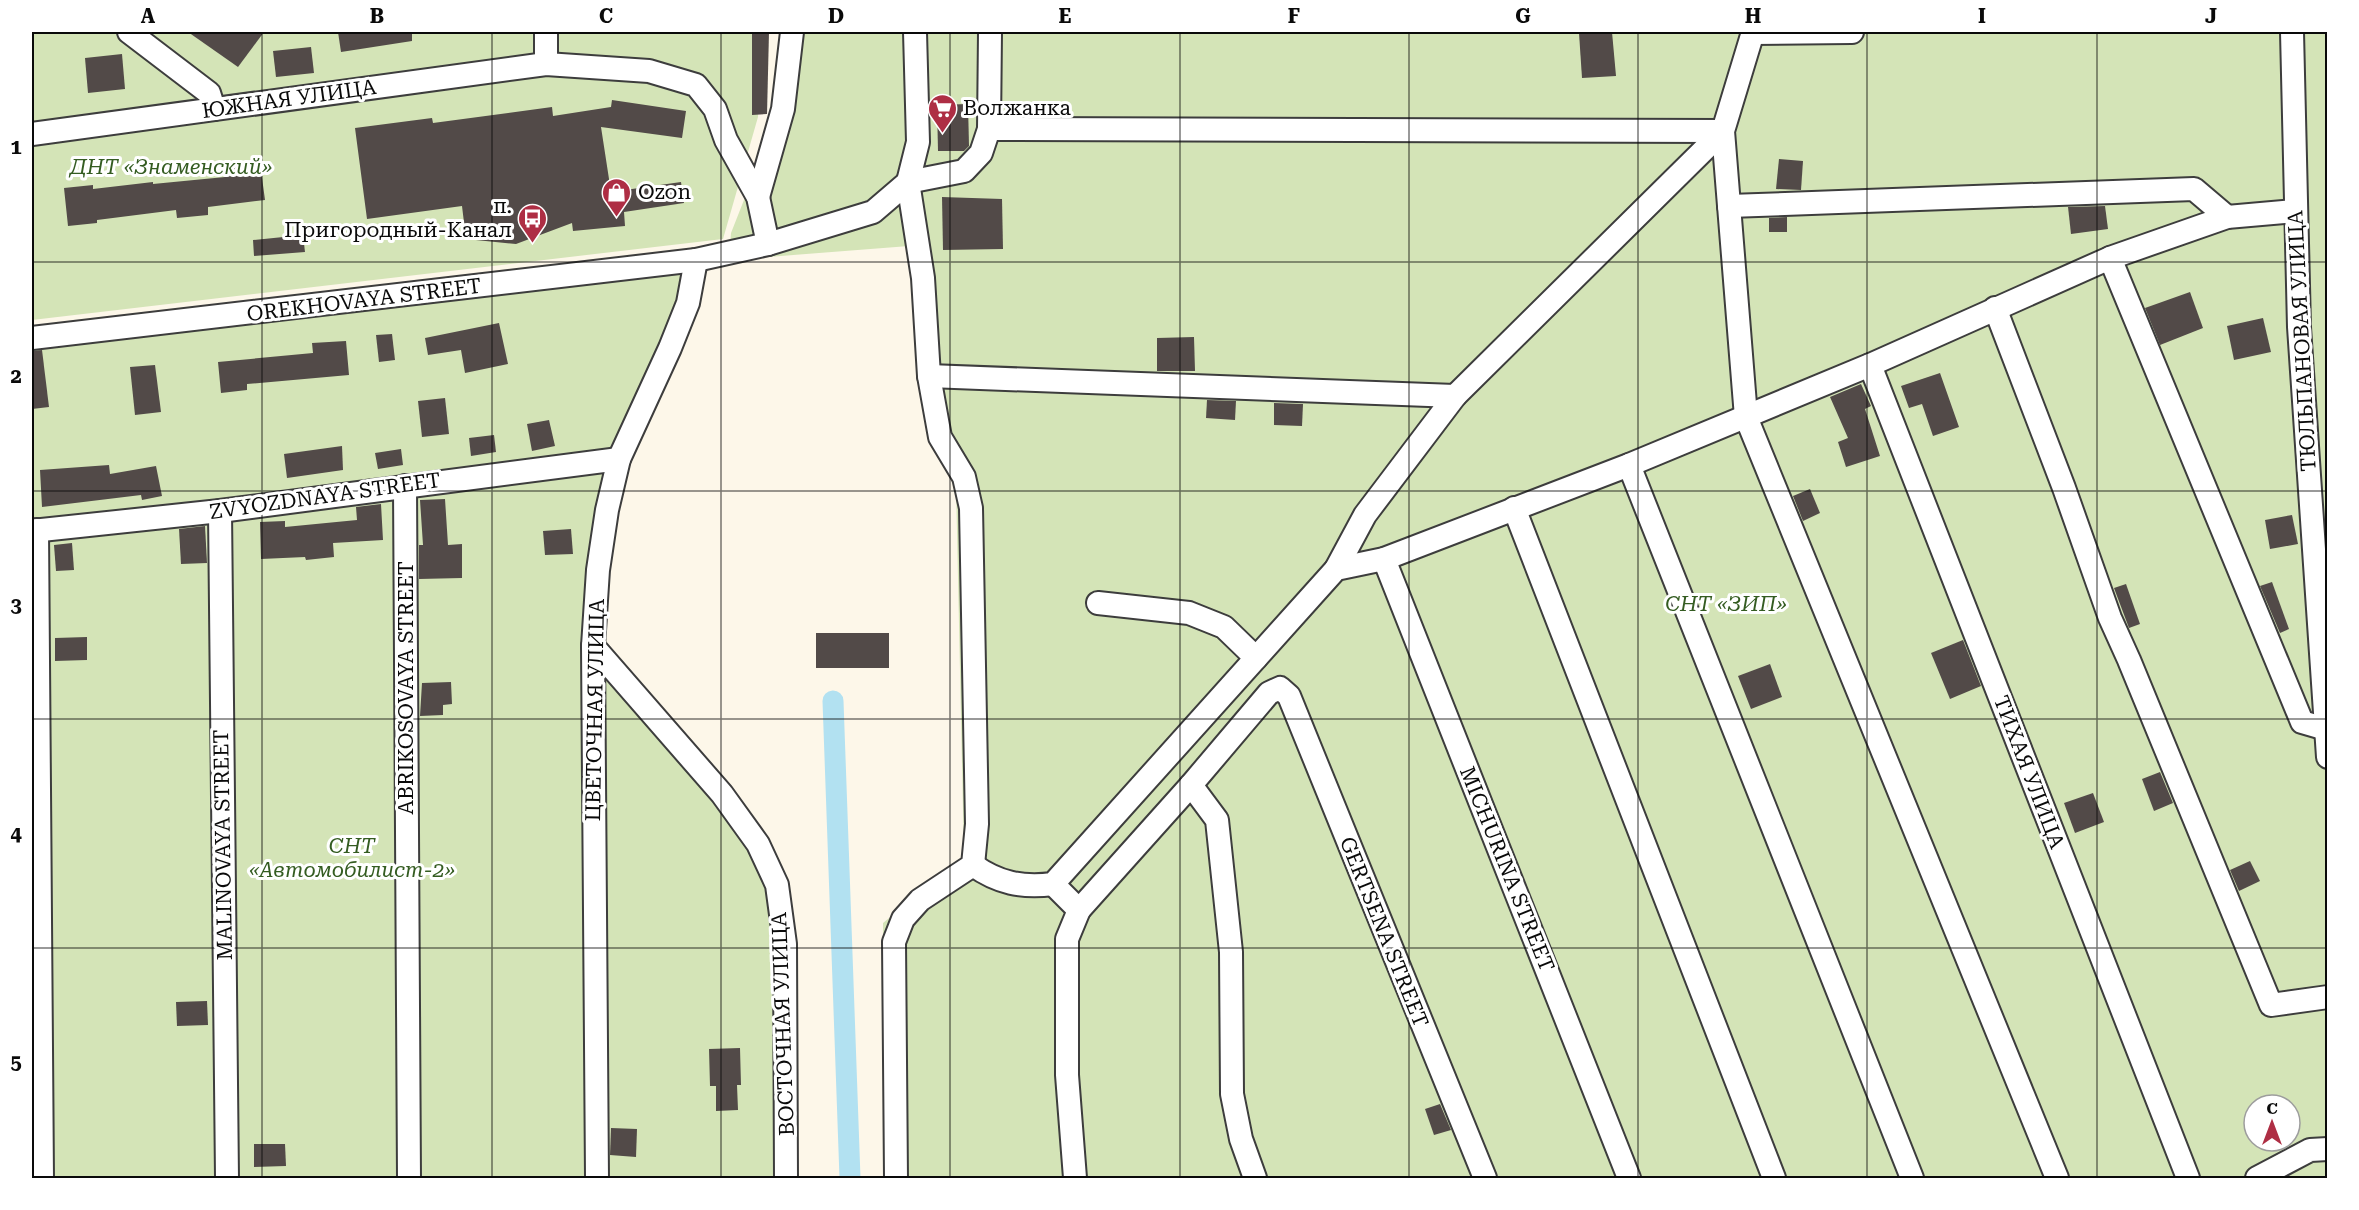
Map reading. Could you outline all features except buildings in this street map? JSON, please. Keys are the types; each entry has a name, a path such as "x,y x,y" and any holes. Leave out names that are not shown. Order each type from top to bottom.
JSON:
{"street":[{"path":"129,32 209,93 214,109"},
{"path":"546,32 546,64"},
{"path":"768,244 758,197 783,109 792,32"},
{"path":"915,32 918,142 908,182 923,278 929,376 940,437 964,477 971,508 977,824 974,865"},
{"path":"908,182 964,171 981,153 989,129 990,32"},
{"path":"1852,32 1753,32 1723,131 1746,417 2056,1179"},
{"name":"ТЮЛЬПАНОВАЯ УЛИЦА","path":"2292,32 2299,327 2328,757"},
{"name":"ЮЖНАЯ УЛИЦА","path":"32,134 546,64 649,71 696,85 715,109 726,140 758,197"},
{"path":"989,129 1723,131"},
{"path":"974,865 990,877 1030,887 1053,884 1336,569 1365,515 1455,396 1723,131"},
{"name":"OREKHOVAYA STREET","path":"32,338 696,260 768,244 873,212 908,182"},
{"path":"1729,206 2194,189 2227,217"},
{"path":"1336,569 1384,559 1514,507 1629,465 1870,365 2110,258 2227,217 2295,211"},
{"path":"2110,258 2302,722 2326,729"},
{"name":"ЦВЕТОЧНАЯ УЛИЦА","path":"597,1179 593,646 598,570 607,510 619,459 688,303 696,260"},
{"path":"1995,308 2064,488 2110,618 2271,1005 2328,997"},
{"name":"ТИХАЯ УЛИЦА","path":"1870,365 2188,1179"},
{"path":"929,376 1455,396"},
{"name":"ZVYOZDNAYA STREET","path":"34,530 220,511 619,459"},
{"path":"1629,465 1912,1179"},
{"name":"ABRIKOSOVAYA STREET","path":"405,486 409,1179"},
{"path":"1514,507 1774,1179"},
{"name":"MALINOVAYA STREET","path":"220,511 227,1179"},
{"path":"34,530 42,1179"},
{"name":"MICHURINA STREET","path":"1384,559 1629,1179"},
{"path":"1098,603 1189,613 1224,627 1256,658"},
{"name":"ВОСТОЧНАЯ УЛИЦА","path":"593,646 722,794 758,844 777,885 785,944 786,1179"},
{"name":"GERTSENA STREET","path":"1191,785 1269,693 1280,688 1289,696 1485,1179"},
{"path":"1075,1179 1067,1076 1067,939 1079,909 1191,785 1217,820 1231,952 1232,1094 1241,1139 1255,1179"},
{"path":"896,1179 894,942 903,919 920,900 974,865"},
{"path":"1053,884 1079,909"},
{"path":"2257,1179 2310,1150 2328,1149"}],"green space":[{"name":"ДНТ «Знаменский»","path":"32,32 761,32 758,117 723,239 32,320"},
{"name":"СНТ «ЗИП»","path":"781,32 2327,32 2327,1178 885,1178 883,923 964,857 956,485 924,419 909,246 729,260 731,233 773,126"},
{"name":"СНТ «Автомобилист-2»","path":"696,260 619,459 593,646 722,794 777,885 786,1178 32,1178 32,338"}],"waterway":[{"path":"833,701 850,1178"}],"place":[{"name":"Волжанка","path":"942,134"},
{"name":"Ozon","path":"617,218"},
{"name":"п. Пригородный-Канал","path":"533,244"}]}
